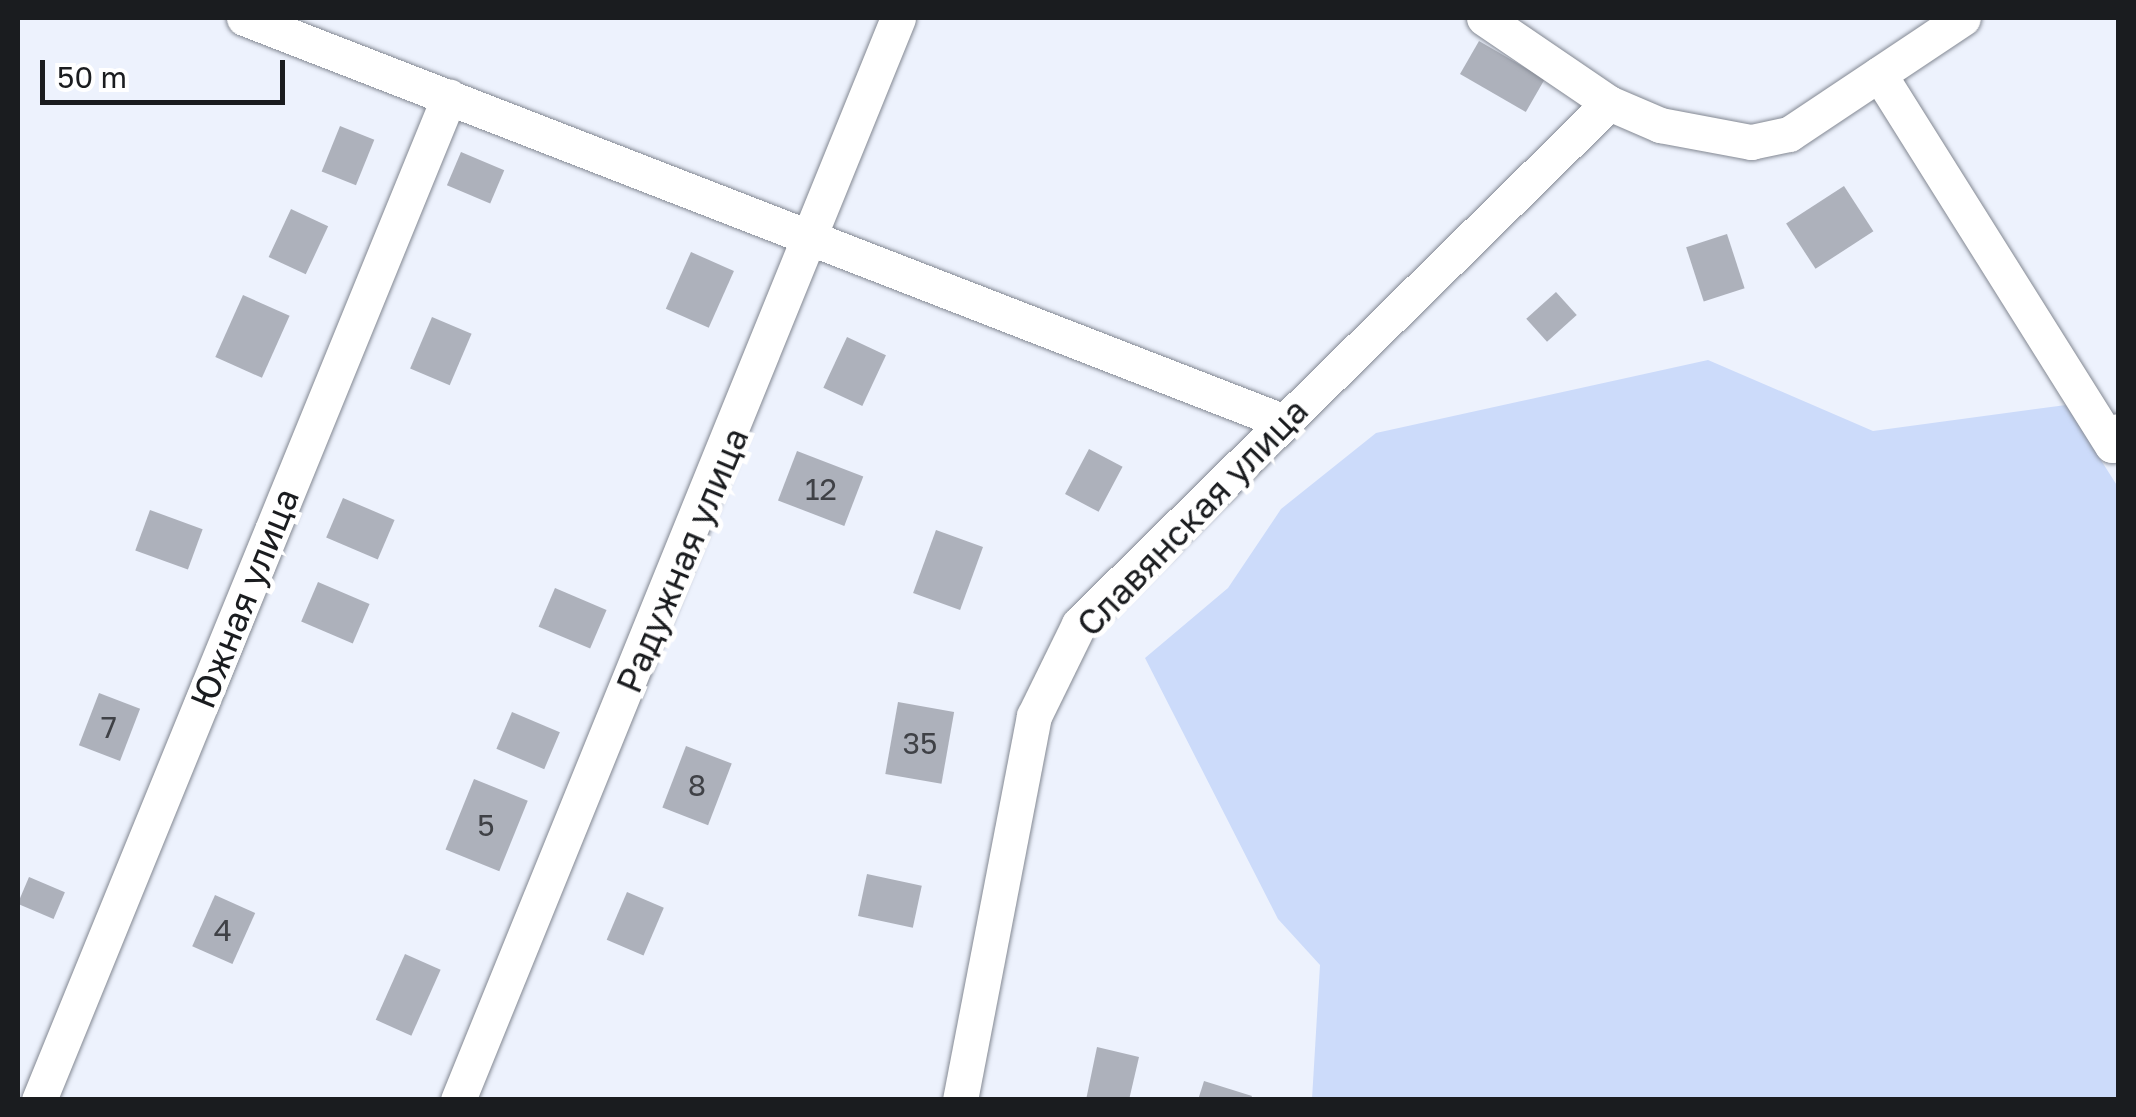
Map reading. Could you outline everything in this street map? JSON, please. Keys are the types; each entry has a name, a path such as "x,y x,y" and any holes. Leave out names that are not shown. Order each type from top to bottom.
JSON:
{"street":[{"path":"244,18 1282,421"},
{"name":"Радужная улица","path":"458,1100 814,242 898,18"},
{"path":"1484,18 1609,103 1678,130 1752,142 1789,134 1963,18"},
{"path":"1880,74 2112,445 2118,431"},
{"name":"Южная улица","path":"39,1100 449,97"},
{"name":"Славянская улица","path":"960,1100 1034,716 1080,624 1609,103"}],"shaded area":[{"path":"1708,360 1873,431 2066,405 2118,487 2118,1099 1312,1099 1320,965 1278,919 1145,658 1228,588 1281,509 1376,433"}],"building":[{"path":"1479,41 1545,79 1526,112 1460,74"},
{"path":"340,126 374,140 356,185 322,171"},
{"path":"461,152 504,170 490,204 447,185"},
{"path":"1844,186 1873,231 1816,269 1786,224"},
{"path":"291,209 328,226 306,274 269,257"},
{"path":"1727,234 1745,288 1704,301 1686,247"},
{"path":"691,252 734,271 709,328 666,309"},
{"path":"1556,292 1577,315 1547,342 1526,319"},
{"path":"243,295 290,316 262,378 215,357"},
{"path":"432,317 472,334 450,385 410,369"},
{"path":"847,337 886,355 862,406 823,388"},
{"path":"1089,449 1123,467 1099,512 1065,494"},
{"path":"797,451 863,476 844,526 778,500"},
{"path":"343,498 395,520 378,559 326,538"},
{"path":"150,510 203,529 188,570 135,550"},
{"path":"936,530 983,547 960,610 913,593"},
{"path":"318,582 370,604 353,643 301,622"},
{"path":"555,588 607,610 590,649 539,627"},
{"path":"99,693 140,709 120,761 79,745"},
{"path":"898,702 954,712 941,784 885,774"},
{"path":"512,712 560,732 544,769 496,749"},
{"path":"686,746 732,764 708,825 662,808"},
{"path":"474,779 528,801 499,871 446,849"},
{"path":"867,874 922,886 913,928 858,916"},
{"path":"29,877 65,892 54,919 18,904"},
{"path":"627,892 664,908 644,955 607,940"},
{"path":"215,895 255,913 232,964 192,946"},
{"path":"405,954 441,970 411,1036 376,1020"},
{"path":"1097,1047 1139,1057 1129,1100 1086,1100"},
{"path":"1204,1081 1252,1096 1250,1100 1198,1100"}]}
